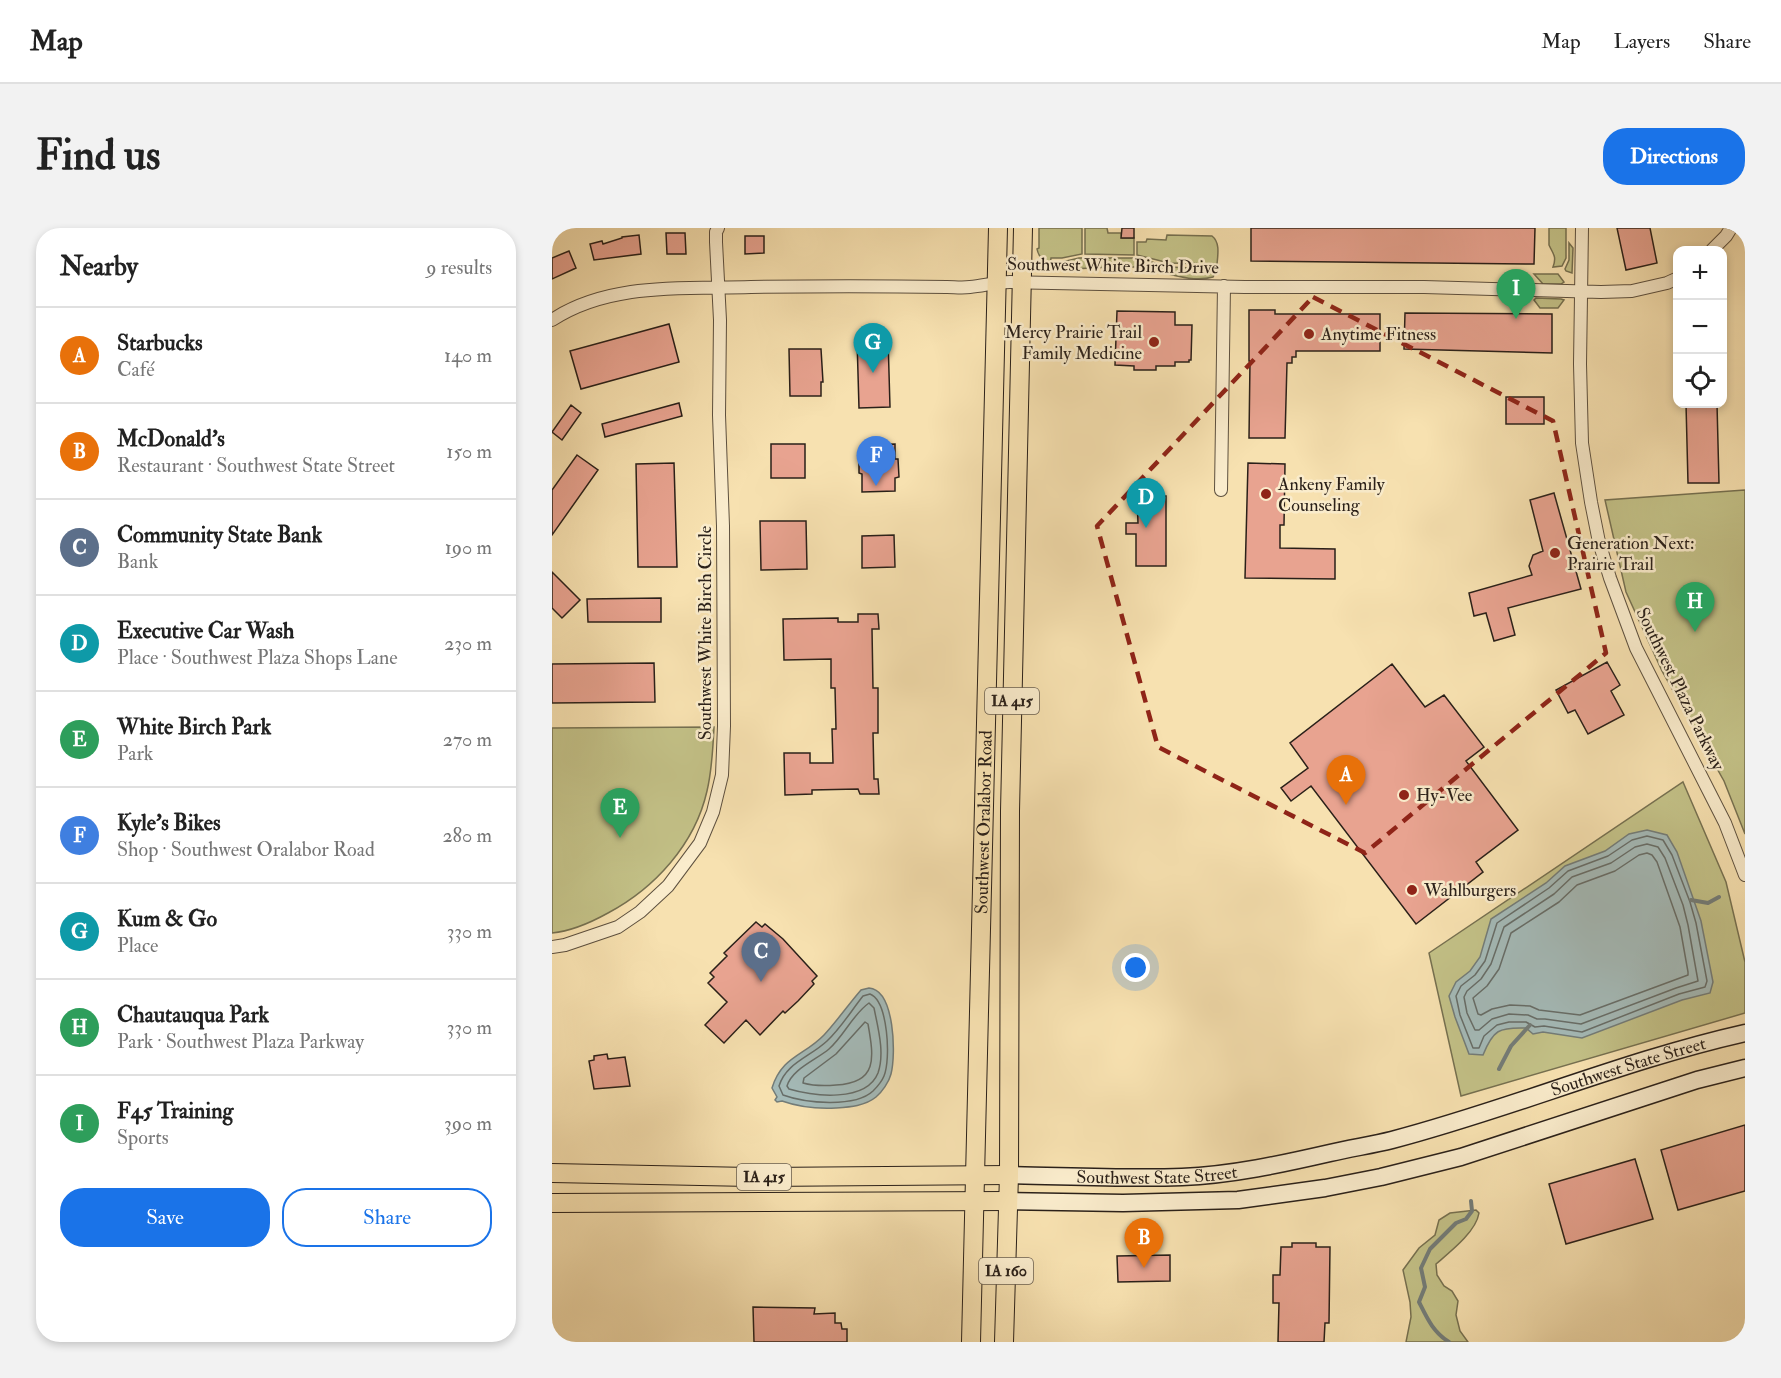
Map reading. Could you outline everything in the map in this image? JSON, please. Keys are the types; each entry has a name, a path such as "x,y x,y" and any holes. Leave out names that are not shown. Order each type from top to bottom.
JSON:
{"main road":[{"name":"Southwest Oralabor Road","path":"971,1342 998,228"},
{"name":"Southwest Oralabor Road","path":"1004,1342 1009,1175 1010,811 1023,228"},
{"name":"Southwest State Street","path":"552,1173 750,1177 975,1174 1110,1178 1184,1177 1296,1161 1404,1136 1649,1059 1745,1033"},
{"name":"Southwest State Street","path":"552,1203 1008,1201 1122,1203 1238,1200 1336,1186 1461,1157 1697,1080 1745,1068"}],"street":[{"name":"Southwest Plaza Parkway","path":"1582,228 1580,364 1582,443 1591,502 1602,551 1636,648 1725,823 1745,875"},
{"path":"1716,246 1731,228"},
{"name":"Southwest White Birch Circle","path":"552,947 583,940 618,927 640,912 668,886 700,843 713,812 718,792 724,759 724,720 716,230"},
{"name":"Southwest White Birch Drive","path":"552,320 581,305 604,297 622,293 675,289 836,286 971,287 996,282 1022,282 1424,287 1582,292 1632,291 1673,280"},
{"path":"1221,490 1224,286"}],"highlighted area":[{"path":"1313,297 1553,421 1606,653 1365,853 1158,747 1097,526"}],"shaded area":[{"path":"1039,228 1082,228 1082,254 1051,258 1050,265 1047,264 1038,254"},
{"path":"1085,228 1107,228 1108,233 1121,233 1122,238 1134,238 1134,255 1085,254"},
{"path":"1549,228 1566,228 1566,258 1562,266 1553,267 1555,258 1549,245"},
{"path":"1167,235 1212,236 1217,245 1217,264 1169,263 1137,255 1137,242 1146,242 1147,239 1166,240"},
{"path":"1569,243 1573,248 1572,273 1565,269 1569,260"},
{"path":"1079,258 1139,258 1168,267 1217,269 1213,277 1194,279 1134,267 1064,268 1054,266 1054,262"},
{"path":"1534,274 1558,274 1564,282 1543,284"},
{"path":"1536,298 1564,300 1558,308 1540,308 1534,300"},
{"path":"1745,490 1745,834 1724,781 1662,671 1626,592 1605,500"},
{"path":"714,727 710,775 701,810 693,829 671,862 642,891 625,903 588,923 552,933 552,728"},
{"path":"1683,782 1726,882 1745,962 1745,1013 1461,1096 1429,953"},
{"path":"1476,1210 1479,1213 1473,1227 1462,1241 1436,1264 1437,1275 1458,1301 1456,1315 1460,1331 1468,1342 1406,1342 1411,1317 1403,1270 1419,1248 1435,1235 1439,1220 1450,1213"}],"water":[{"path":"1647,830 1667,835 1677,852 1701,921 1713,982 1710,993 1682,1000 1582,1038 1543,1032 1533,1034 1526,1028 1509,1028 1494,1035 1483,1055 1469,1054 1449,996 1456,982 1470,971 1480,957 1491,919 1546,883 1565,866 1605,851 1629,834"},
{"path":"869,988 878,991 884,1000 892,1025 893,1065 883,1090 876,1097 857,1106 815,1108 777,1102 772,1088 782,1069 824,1035 861,990"}],"building":[{"path":"1122,228 1134,228 1134,238 1121,238"},
{"path":"1251,228 1535,228 1534,264 1251,261"},
{"path":"1617,228 1650,228 1657,263 1626,270"},
{"path":"666,233 685,233 686,254 667,254"},
{"path":"639,235 641,254 594,260 590,244 602,241 603,244 622,237"},
{"path":"745,236 764,236 764,253 745,254"},
{"path":"569,251 576,268 552,279 552,258"},
{"path":"1249,310 1275,310 1275,314 1380,314 1380,351 1296,351 1296,357 1292,357 1292,363 1287,363 1285,438 1249,438"},
{"name":"Mercy Prairie Trail Family Medicine","path":"1117,311 1175,312 1175,325 1192,325 1191,360 1175,362 1175,366 1156,366 1156,370 1134,370 1134,366 1115,365"},
{"path":"1405,313 1552,314 1552,353 1404,349"},
{"path":"669,324 679,362 581,389 570,351"},
{"path":"888,338 890,407 859,408 857,339"},
{"path":"789,349 821,349 823,382 821,382 821,396 790,396"},
{"path":"1506,397 1544,397 1544,424 1506,424"},
{"path":"679,403 682,416 605,437 602,424"},
{"path":"571,405 581,413 562,440 552,432"},
{"path":"1686,408 1717,408 1719,483 1688,483"},
{"path":"771,444 805,444 805,478 771,478"},
{"path":"895,444 895,459 898,459 899,477 895,478 895,491 862,492 859,453 862,453 862,445"},
{"path":"577,455 598,470 552,535 552,490"},
{"path":"674,463 677,567 638,567 636,464"},
{"path":"1248,463 1285,464 1284,525 1280,525 1280,548 1335,549 1335,579 1245,578"},
{"name":"Generation Next: Prairie Trail","path":"1554,493 1581,589 1508,608 1515,635 1494,641 1486,613 1474,616 1469,593 1532,575 1529,566 1533,555 1543,551 1530,500"},
{"path":"1137,496 1166,496 1166,566 1136,566 1136,534 1126,534 1126,523 1138,523"},
{"path":"760,521 806,521 807,569 761,570"},
{"path":"894,535 895,567 862,568 862,536"},
{"path":"552,572 580,600 562,618 552,608"},
{"path":"661,598 661,622 588,622 587,599"},
{"path":"858,614 878,614 879,629 872,629 873,688 878,688 878,733 873,733 874,779 878,779 879,794 860,794 858,789 812,790 812,794 785,795 784,753 810,753 810,763 833,763 832,729 836,729 835,688 831,688 831,659 784,660 783,619 838,618 838,622 858,622"},
{"path":"1607,662 1620,685 1611,691 1624,715 1588,734 1575,710 1568,713 1556,690"},
{"path":"654,663 655,702 552,703 552,664"},
{"name":"Hy-Vee","path":"1392,664 1425,707 1444,695 1484,747 1466,761 1518,830 1476,862 1483,872 1416,924 1311,786 1291,801 1281,788 1308,768 1290,743"},
{"path":"756,922 762,927 765,924 783,939 817,976 812,981 814,984 798,1001 785,1013 783,1011 760,1035 746,1020 724,1043 705,1025 727,1002 708,983 714,977 710,973 727,956 724,953"},
{"path":"607,1054 608,1059 625,1057 630,1086 594,1089 589,1061 594,1060 594,1056"},
{"path":"1745,1125 1745,1191 1678,1210 1661,1150"},
{"path":"1635,1159 1653,1219 1566,1244 1549,1184"},
{"path":"1292,1243 1316,1243 1316,1247 1330,1247 1329,1323 1325,1323 1324,1342 1278,1342 1279,1303 1273,1303 1273,1275 1280,1275 1281,1247 1292,1247"},
{"path":"1170,1255 1170,1281 1118,1282 1117,1256"},
{"path":"753,1307 815,1308 814,1314 835,1313 835,1323 841,1323 842,1329 847,1329 847,1342 754,1342"}],"waterway":[{"path":"1691,900 1708,903 1719,897"},
{"path":"1499,1069 1511,1046 1530,1025"},
{"path":"1449,1342 1435,1329 1419,1302 1425,1287 1421,1268 1430,1249 1456,1223 1466,1219 1472,1211 1471,1201"}],"place":[{"name":"F45 Training","path":"1516,319"},
{"name":"Anytime Fitness","path":"1309,334"},
{"name":"Mercy Prairie Trail Family Medicine","path":"1154,342"},
{"name":"Kum & Go","path":"873,373"},
{"name":"Kyle's Bikes","path":"876,486"},
{"name":"Ankeny Family Counseling","path":"1266,494"},
{"name":"Executive Car Wash","path":"1146,528"},
{"name":"Generation Next: Prairie Trail","path":"1555,553"},
{"name":"Chautauqua Park","path":"1695,632"},
{"name":"Hy-Vee","path":"1404,795"},
{"name":"Starbucks","path":"1346,805"},
{"name":"White Birch Park","path":"620,838"},
{"name":"Wahlburgers","path":"1412,890"},
{"name":"Community State Bank","path":"761,982"},
{"name":"McDonald's","path":"1144,1268"}]}
